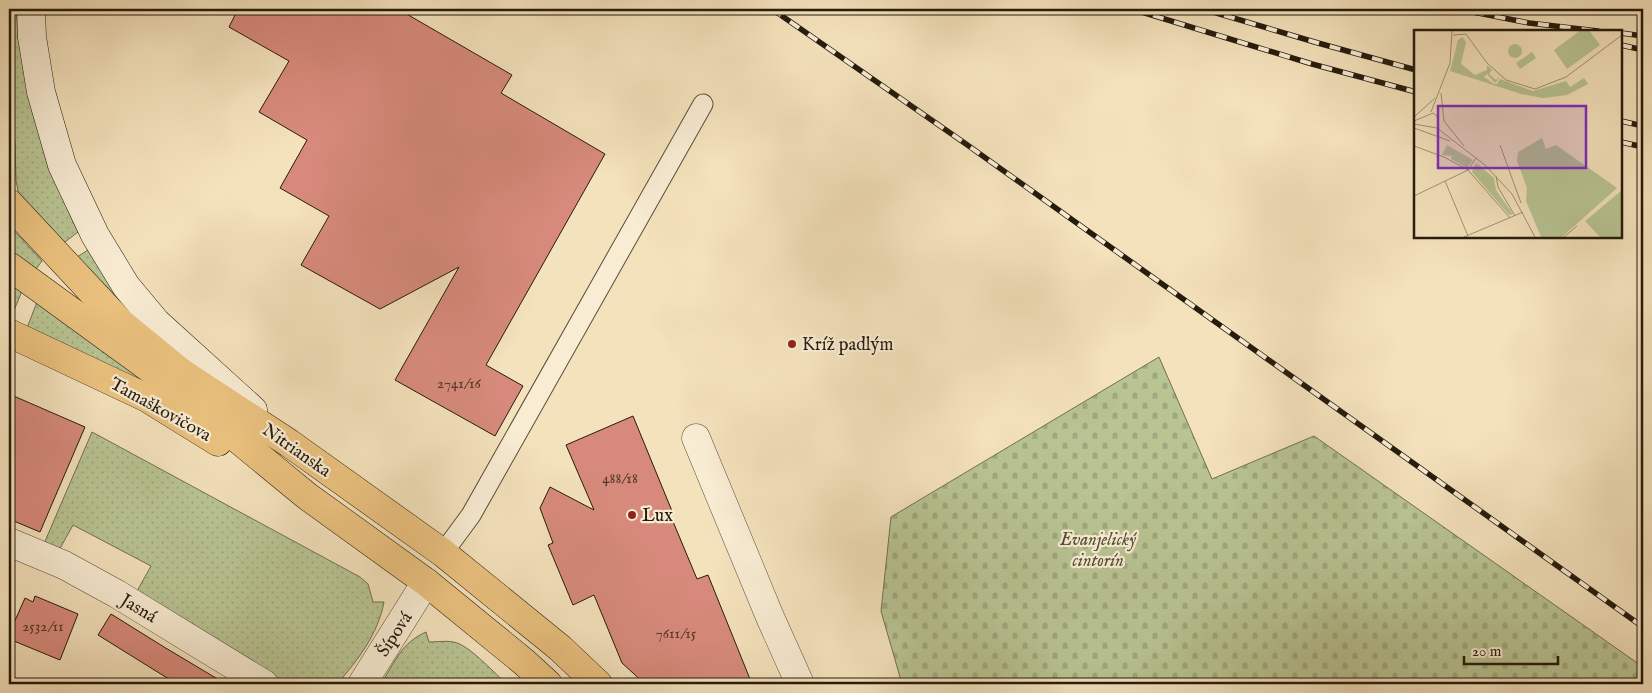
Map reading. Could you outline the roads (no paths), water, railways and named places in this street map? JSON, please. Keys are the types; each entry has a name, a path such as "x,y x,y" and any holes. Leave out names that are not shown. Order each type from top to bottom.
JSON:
{"main road":[{"name":"Nitrianska","path":"9,204 121,324 182,373 289,443 443,553 560,648 598,684"},
{"name":"Nitrianska","path":"9,266 167,382 307,496 426,582 548,684"},
{"name":"Tamaškovičova","path":"9,333 147,398 307,496"}],"street":[{"path":"30,9 32,37 44,101 62,165 95,236 126,286 156,322 289,443"},
{"path":"696,438 770,617 800,684"},
{"name":"Jasná","path":"9,542 64,565 117,594 264,684"},
{"name":"Šípová","path":"362,684 426,582"}],"lane":[{"path":"443,553 471,515 703,104"}],"railway":[{"path":"772,9 966,144 1643,627"},
{"path":"1132,9 1312,64 1414,91"},
{"path":"1203,9 1414,69"},
{"path":"1460,9 1479,13"},
{"path":"1473,12 1529,23 1589,30"},
{"path":"1622,33 1643,36"},
{"path":"1622,45 1643,50"},
{"path":"1622,121 1643,126"},
{"path":"1622,142 1643,147"}],"place":[{"name":"Kríž padlým","path":"792,344"},
{"name":"Lux","path":"632,515"}],"park label":[{"name":"Evanjelický cintorín","path":"1098,549"}]}
